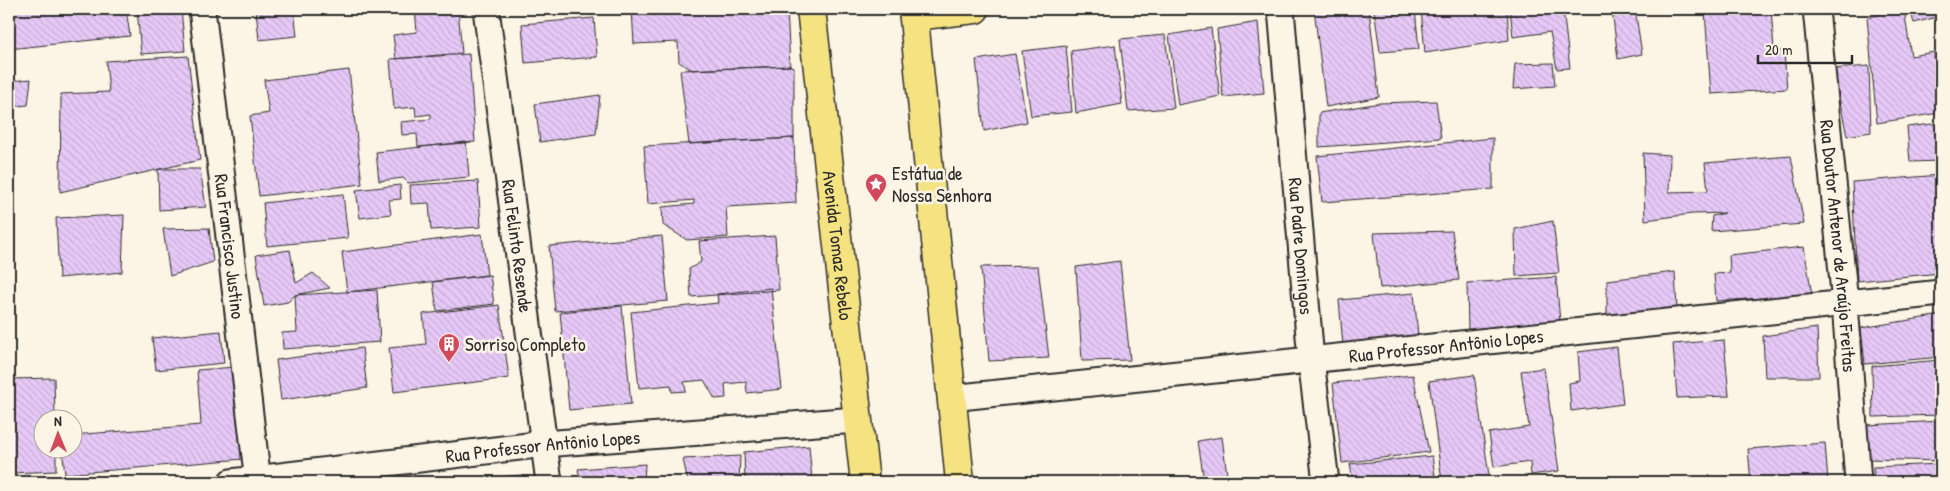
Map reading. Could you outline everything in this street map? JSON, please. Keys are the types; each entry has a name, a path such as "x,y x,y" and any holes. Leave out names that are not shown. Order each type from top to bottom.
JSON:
{"main road":[{"name":"Avenida Tomaz Rebelo","path":"811,9 856,420 865,482"},
{"path":"960,482 914,12 975,9"}],"street":[{"name":"Rua Francisco Justino","path":"202,9 258,481"},
{"name":"Rua Felinto Resende","path":"486,9 549,482"},
{"name":"Rua Padre Domingos","path":"1282,9 1311,360 1326,482"},
{"name":"Rua Doutor Antenor de Araújo Freitas","path":"1816,9 1845,303 1858,482"},
{"name":"Rua Professor Antônio Lopes","path":"951,398 1941,292"},
{"name":"Rua Professor Antônio Lopes","path":"231,482 258,481 544,444 856,420"}],"building":[{"path":"9,9 126,9 130,36 9,49"},
{"path":"137,9 181,9 185,51 141,54"},
{"path":"294,9 297,36 259,40 256,11"},
{"path":"415,9 458,9 462,53 396,59 393,35 417,32"},
{"path":"632,9 787,9 790,66 692,70 679,62 678,42 634,44"},
{"path":"1314,9 1369,9 1379,97 1326,107"},
{"path":"1374,9 1415,9 1419,49 1380,52"},
{"path":"1421,9 1507,9 1509,40 1425,53"},
{"path":"1510,9 1563,9 1570,68 1557,69 1550,32 1513,37"},
{"path":"1612,9 1635,9 1642,54 1618,59"},
{"path":"1726,9 1771,9 1774,49 1784,52 1787,89 1711,94 1705,12"},
{"path":"1896,9 1904,9 1911,56 1934,52 1939,113 1877,123 1867,18"},
{"path":"1910,9 1941,9 1941,16 1914,23"},
{"path":"594,18 597,57 525,63 522,24"},
{"path":"1258,22 1264,93 1223,97 1217,29"},
{"path":"1211,28 1220,96 1178,105 1169,35"},
{"path":"1165,35 1174,108 1128,111 1120,39"},
{"path":"1115,45 1122,104 1076,113 1071,51"},
{"path":"1066,46 1072,112 1031,116 1022,51"},
{"path":"469,54 475,142 418,147 417,134 402,135 401,122 431,119 431,114 416,116 415,107 394,109 390,59"},
{"path":"1015,54 1027,122 984,131 976,60"},
{"path":"188,56 200,160 60,192 61,94 109,92 106,61"},
{"path":"1553,63 1555,86 1513,89 1515,64"},
{"path":"1869,66 1871,132 1847,136 1833,69"},
{"path":"794,67 794,138 689,144 680,70"},
{"path":"349,70 362,184 259,196 250,116 269,113 264,80"},
{"path":"9,72 11,72 10,81 31,79 28,105 9,107"},
{"path":"600,95 596,134 540,142 535,104"},
{"path":"1436,101 1441,138 1319,147 1319,113 1380,103"},
{"path":"1941,123 1941,161 1910,162 1907,127"},
{"path":"794,138 796,203 726,207 728,237 687,240 663,225 662,207 694,204 694,200 648,204 644,146"},
{"path":"1493,138 1493,189 1322,202 1317,156"},
{"path":"466,142 469,177 408,183 403,178 379,181 376,152"},
{"path":"1643,153 1670,155 1669,192 1708,191 1705,163 1791,156 1804,224 1711,231 1712,216 1725,213 1692,214 1645,220"},
{"path":"158,169 200,169 206,207 159,210"},
{"path":"1941,175 1941,273 1857,281 1852,182"},
{"path":"478,181 481,227 431,230 429,203 411,204 410,185"},
{"path":"400,185 401,199 389,200 391,214 360,218 356,190"},
{"path":"343,194 348,238 267,246 263,203"},
{"path":"124,215 122,272 59,278 56,218"},
{"path":"1553,221 1559,273 1516,276 1515,229"},
{"path":"209,228 213,262 170,276 163,229"},
{"path":"1452,231 1459,280 1380,288 1374,233"},
{"path":"482,234 487,275 347,292 342,252"},
{"path":"662,236 668,301 555,311 549,246"},
{"path":"775,236 779,290 691,297 689,269 701,262 699,241"},
{"path":"1804,247 1812,295 1716,301 1714,274 1730,273 1729,255"},
{"path":"290,250 296,283 313,273 330,288 295,295 288,302 264,306 256,255"},
{"path":"1120,261 1130,360 1082,361 1076,267"},
{"path":"1038,266 1049,358 989,361 981,267"},
{"path":"1675,272 1677,309 1607,318 1607,280"},
{"path":"490,275 494,304 437,311 433,282"},
{"path":"1556,277 1560,322 1468,332 1467,283"},
{"path":"771,288 782,389 747,393 746,382 725,384 726,398 715,399 704,380 684,382 686,391 672,392 671,385 639,388 631,312 718,303 717,294"},
{"path":"377,290 380,342 283,349 282,333 297,332 295,295"},
{"path":"1414,293 1418,336 1343,346 1339,300"},
{"name":"Sorriso Completo","path":"499,305 509,378 394,392 389,348 426,344 423,314"},
{"path":"622,306 631,404 569,410 560,312"},
{"path":"1941,315 1941,357 1865,364 1861,328"},
{"path":"1817,328 1819,377 1765,377 1763,336"},
{"path":"221,331 224,363 156,370 152,338"},
{"path":"1724,340 1729,396 1677,398 1673,344"},
{"path":"1617,347 1623,404 1571,411 1569,383 1580,381 1578,352"},
{"path":"362,348 367,388 281,400 276,360"},
{"path":"1941,360 1941,415 1873,417 1872,366"},
{"path":"235,367 243,459 65,474 63,458 82,458 82,434 201,425 197,370"},
{"path":"1544,368 1559,471 1531,475 1530,462 1494,467 1489,433 1529,427 1521,371"},
{"path":"1413,375 1429,452 1342,463 1333,383"},
{"path":"1474,375 1490,482 1442,482 1429,381"},
{"path":"54,378 55,408 32,408 32,458 56,458 56,471 11,473 9,379"},
{"path":"1941,421 1941,461 1868,459 1866,425"},
{"path":"1222,437 1228,482 1195,482 1204,481 1198,441"},
{"path":"1825,443 1828,482 1751,482 1748,449"},
{"path":"809,446 812,480 745,482 744,452"},
{"path":"740,456 739,482 688,482 683,459"},
{"path":"1432,456 1436,482 1353,482 1350,464"},
{"path":"645,464 644,482 581,482 578,469"},
{"path":"1941,464 1941,482 1874,482 1873,467"},
{"path":"521,475 522,482 443,482"}],"place":[{"name":"Estátua de Nossa Senhora","path":"876,203"},
{"name":"Sorriso Completo","path":"449,363"}]}
